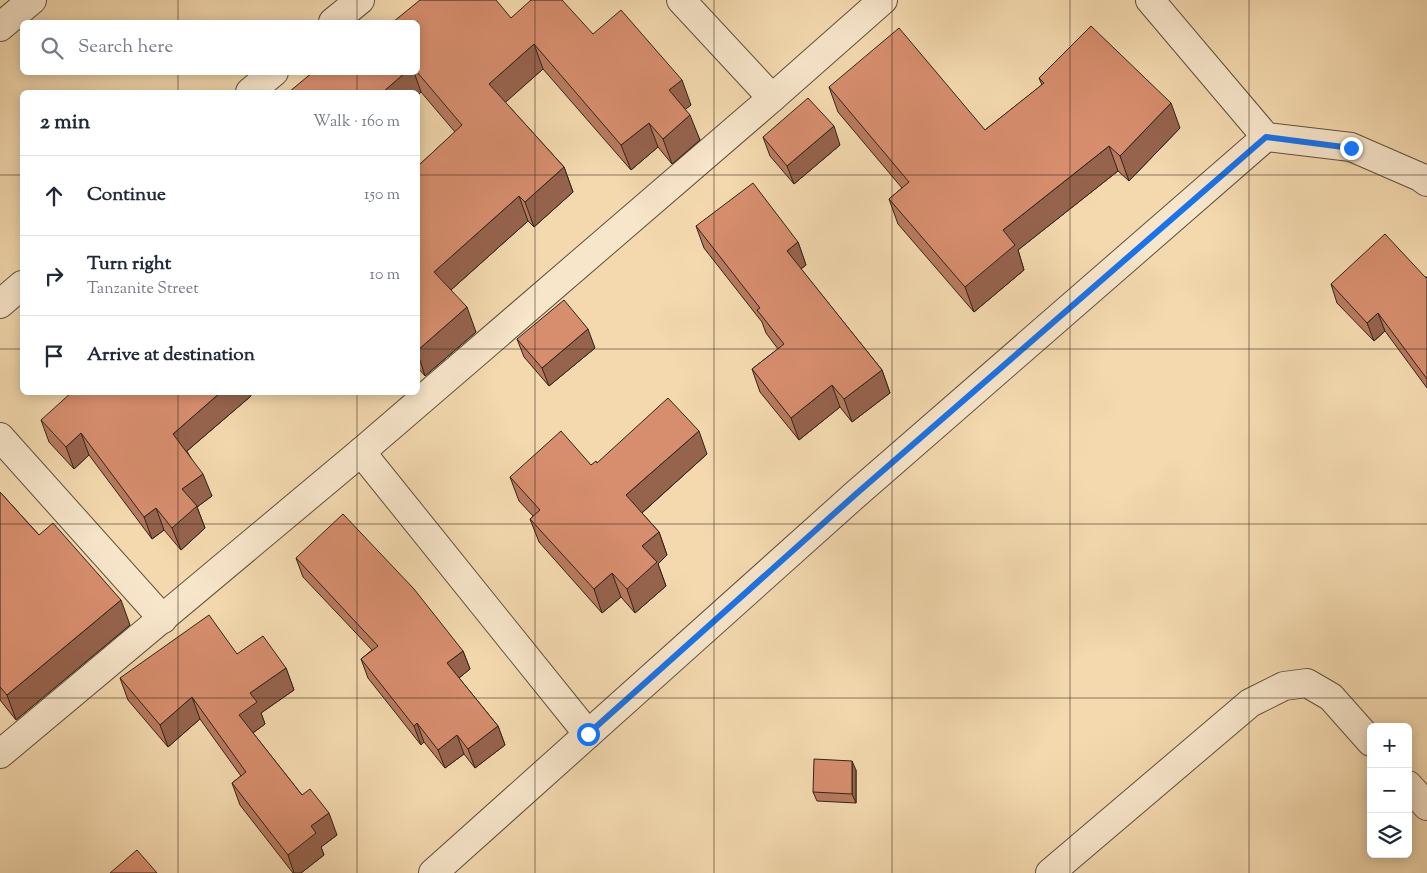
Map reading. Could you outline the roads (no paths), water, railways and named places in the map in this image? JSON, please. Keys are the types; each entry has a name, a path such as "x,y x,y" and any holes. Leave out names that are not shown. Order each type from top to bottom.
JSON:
{"street":[{"path":"0,27 32,0"},
{"path":"335,20 360,0"},
{"path":"681,0 772,98"},
{"path":"0,754 361,452 884,0"},
{"path":"1150,0 1266,137 1351,148 1420,176 1427,182"},
{"path":"252,90 270,75"},
{"path":"433,873 856,494 1266,137"},
{"path":"0,304 20,287"},
{"path":"0,437 163,619"},
{"path":"361,452 588,734"},
{"path":"1050,873 1250,703 1284,686 1307,683 1331,696 1367,737"},
{"path":"1412,789 1427,806"}]}
